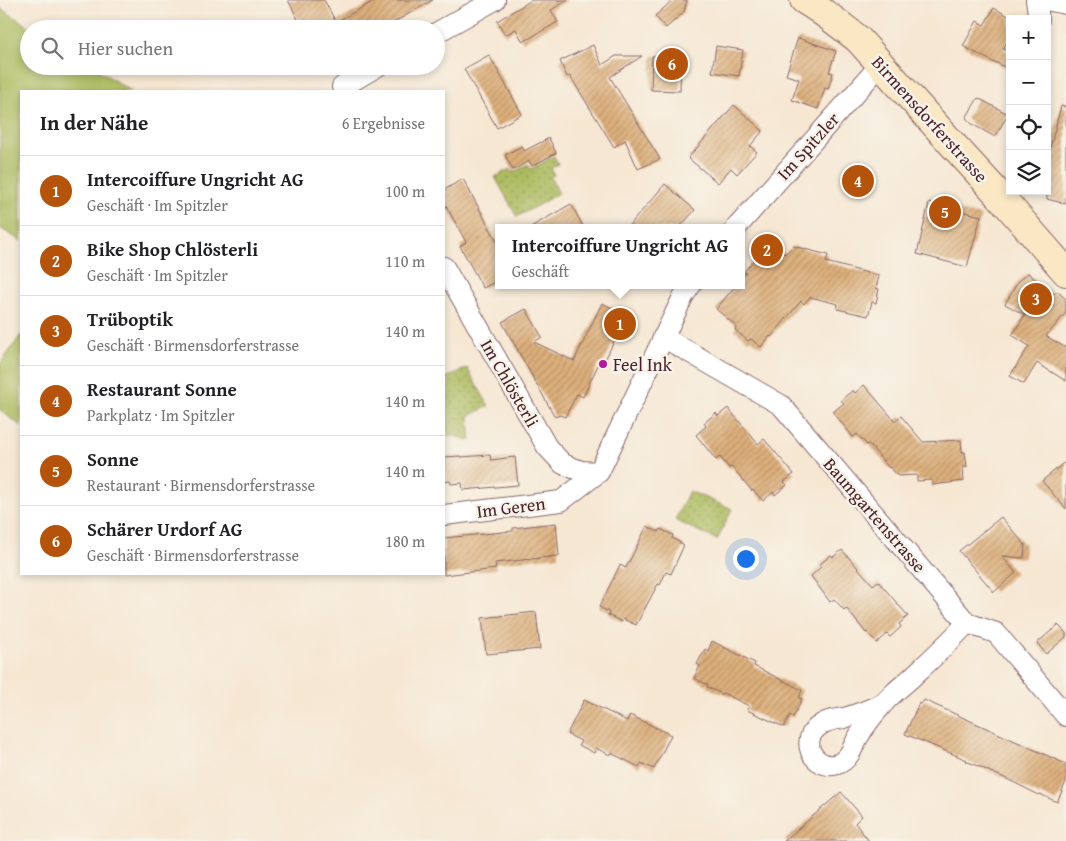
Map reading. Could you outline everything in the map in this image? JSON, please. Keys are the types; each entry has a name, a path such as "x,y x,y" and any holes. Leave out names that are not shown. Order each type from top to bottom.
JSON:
{"main road":[{"name":"Birmensdorferstrasse","path":"804,0 858,39 954,148 1004,188 1066,271"}],"street":[{"path":"445,28 495,0"},
{"path":"1036,0 1039,15"},
{"path":"1046,0 1066,4"},
{"name":"Im Spitzler","path":"740,224 881,64"},
{"path":"343,89 364,75"},
{"name":"Im Chlösterli","path":"445,268 546,448 563,464 581,471 599,472"},
{"path":"599,472 663,337 689,289"},
{"name":"Baumgartenstrasse","path":"663,337 781,405 967,623"},
{"name":"Im Geren","path":"445,515 560,501 599,472"},
{"path":"884,703 949,643 967,623 996,633 1066,716"}],"green space":[{"path":"0,8 20,21 20,75 106,75 129,90 20,90 20,240 0,228"},
{"path":"554,156 558,164 551,168 554,175 550,177 559,193 517,217 495,177 510,169 512,173 528,164 531,169"},
{"path":"20,336 20,425 0,410 0,364"},
{"path":"467,368 489,406 469,416 471,441 452,435 445,436 445,379"},
{"path":"689,491 732,509 717,540 675,520"}],"building":[{"path":"288,0 324,0 335,20 298,20"},
{"path":"376,0 433,0 398,20 340,20"},
{"path":"532,0 568,0 551,10 558,22 523,42 516,29 505,35 497,21"},
{"path":"673,0 687,0 684,12 666,28 655,16"},
{"path":"994,8 1006,15 1006,44 1003,49 1006,51 1006,68 963,46 977,21 984,25"},
{"path":"798,38 836,51 829,72 833,73 828,89 825,88 818,109 792,100 799,79 786,75"},
{"path":"593,45 602,65 616,56 642,56 610,77 660,159 638,169 625,140 614,147 570,76 567,77 560,61"},
{"path":"716,46 743,50 739,76 712,72"},
{"path":"489,55 522,114 497,128 464,69"},
{"path":"652,56 676,56 681,60 680,91 651,90"},
{"path":"978,98 1006,113 1006,118 995,137 972,124 966,118"},
{"path":"734,105 763,131 750,146 757,152 737,174 731,168 718,183 688,158"},
{"path":"1061,106 1066,107 1066,204 1047,199 1047,195 1051,195 1051,145"},
{"path":"549,138 556,153 532,166 529,161 513,170 505,155 522,146 524,151"},
{"path":"463,179 495,238 495,282 483,288 460,246 466,242 445,204 445,189"},
{"path":"665,184 695,210 683,224 630,224"},
{"path":"929,203 981,216 967,267 917,254"},
{"path":"571,204 582,224 536,224"},
{"path":"768,243 775,245 785,254 793,246 828,255 826,262 879,276 876,288 879,289 876,303 872,302 868,316 837,309 838,304 810,297 804,304 801,301 761,347 751,339 748,341 735,330 737,327 716,309 733,289 745,289 745,271"},
{"path":"1028,273 1053,295 1057,291 1066,299 1066,313 1046,336 1066,348 1066,381 1037,363 1024,384 1010,376 1029,346 1012,335 1025,315 1005,304 1019,280"},
{"path":"602,303 627,315 602,366 598,365 583,397 577,394 565,417 560,415 555,417 502,322 526,309 542,337 534,342 574,361"},
{"path":"864,385 895,421 901,416 923,442 961,440 962,452 965,452 967,467 963,467 964,481 932,485 932,480 917,481 917,475 898,476 869,444 867,445 857,434 853,437 833,412 844,403 841,400 853,390 855,393"},
{"path":"728,408 758,444 764,439 794,474 784,482 787,485 775,495 773,492 763,501 732,467 729,468 720,457 716,460 696,435 706,426 704,423 716,413 718,416"},
{"path":"490,455 491,460 515,457 518,485 463,490 462,483 451,484 450,481 445,482 445,457"},
{"path":"1066,461 1066,509 1042,481"},
{"path":"1001,517 1025,545 1024,558 1002,556 1016,573 994,592 959,551"},
{"path":"556,523 559,556 495,563 496,569 445,575 445,538 513,531 513,528"},
{"path":"647,526 658,532 660,529 673,535 672,538 684,545 671,574 666,572 636,625 623,619 622,622 608,615 609,612 599,607 620,565 626,568"},
{"path":"842,550 873,585 878,581 908,616 899,624 901,627 890,637 887,634 877,643 866,633 846,608 844,610 834,599 830,602 811,576 821,567 819,565 831,555 833,557"},
{"path":"536,612 540,649 486,654 482,618"},
{"path":"1058,625 1066,633 1066,637 1046,654 1037,643"},
{"path":"712,641 755,663 754,666 802,690 799,698 802,699 793,717 790,715 784,727 747,710 749,706 707,687 708,685 694,678 700,666 697,664 705,649 708,651"},
{"path":"584,700 627,721 630,715 671,735 654,769 641,763 639,767 596,748 594,753 579,745 581,741 567,734"},
{"path":"924,700 1066,764 1066,782 1057,802 967,760 905,734 919,703 921,704"},
{"path":"841,792 862,816 855,823 869,841 784,841"}],"place":[{"name":"Schärer Urdorf AG","path":"672,64"},
{"name":"Restaurant Sonne","path":"858,181"},
{"name":"Sonne","path":"945,212"},
{"name":"Bike Shop Chlösterli","path":"767,250"},
{"name":"Trüboptik","path":"1036,299"},
{"name":"Intercoiffure Ungricht AG","path":"620,324"},
{"name":"Feel Ink","path":"603,364"}]}
